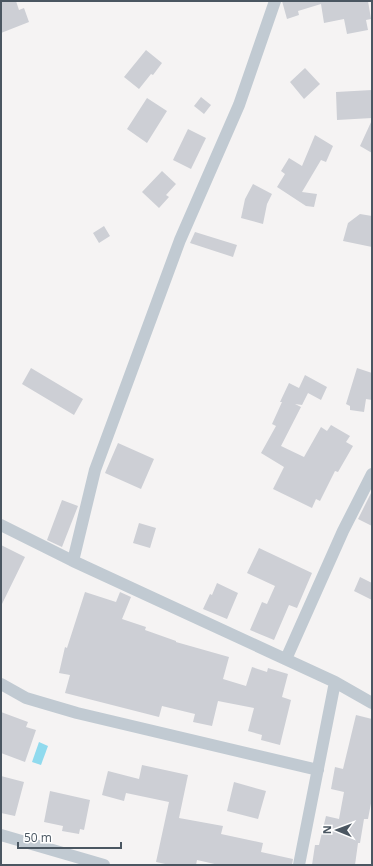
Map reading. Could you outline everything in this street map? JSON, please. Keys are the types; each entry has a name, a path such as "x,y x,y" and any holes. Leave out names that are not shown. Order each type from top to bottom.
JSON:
{"street":[{"path":"73,561 95,470 180,240 239,105 275,1"},
{"path":"286,659 343,531 372,474"},
{"path":"1,525 73,561 286,659 372,702"},
{"path":"299,865 334,682"},
{"path":"1,684 26,698 77,713 318,770"},
{"path":"1,835 104,865"}],"water":[{"path":"39,742 48,746 41,765 32,762"}],"building":[{"path":"1,1 16,1 19,10 24,8 29,22 1,33"},
{"path":"282,1 368,1 371,19 366,20 368,30 347,34 344,19 324,23 321,4 298,11 299,15 287,19"},
{"path":"146,50 162,63 153,75 151,74 139,89 124,77"},
{"path":"305,68 320,84 304,99 290,82"},
{"path":"372,90 372,118 337,120 336,92"},
{"path":"201,97 211,105 204,114 194,106"},
{"path":"147,98 167,111 147,143 127,129"},
{"path":"372,120 372,153 360,146"},
{"path":"188,129 206,138 191,169 173,160"},
{"path":"315,135 333,146 326,162 321,160 302,192 317,194 314,207 306,206 277,187 285,174 281,171 289,158 302,166"},
{"path":"162,171 176,184 166,195 169,197 159,208 142,192"},
{"path":"253,184 272,194 267,204 263,224 241,218 245,199"},
{"path":"360,214 372,216 372,247 343,241 348,223"},
{"path":"104,226 110,236 99,243 93,233"},
{"path":"195,232 237,245 233,257 190,243"},
{"path":"31,368 83,399 74,415 22,384"},
{"path":"357,368 372,373 372,400 366,399 364,412 350,410 350,406 346,404"},
{"path":"305,375 327,387 321,400 308,393 302,405 295,404 301,407 281,446 304,457 321,427 327,431 331,425 350,436 346,442 353,446 338,472 335,471 320,501 316,499 312,508 273,489 284,467 261,453 276,426 272,424 289,383 299,388"},
{"path":"118,443 154,459 141,489 105,473"},
{"path":"372,491 372,526 358,519"},
{"path":"62,500 78,506 62,547 47,540"},
{"path":"139,523 156,528 150,548 133,543"},
{"path":"1,545 25,557 1,606"},
{"path":"259,548 312,573 297,608 289,605 274,640 250,630 262,602 267,604 275,586 247,573"},
{"path":"360,577 372,583 372,600 354,591"},
{"path":"217,583 238,593 227,619 203,609 210,594 212,595"},
{"path":"85,592 116,602 120,592 131,597 122,619 146,627 145,630 176,642 229,657 223,679 246,686 252,667 267,672 268,668 288,674 282,697 291,700 280,745 261,740 262,735 248,731 254,708 218,701 212,726 193,722 195,714 162,706 159,717 65,693 70,675 59,673 65,647 67,648"},
{"path":"1,712 28,722 26,727 36,730 25,762 1,753"},
{"path":"356,715 372,719 372,798 368,819 364,819 360,843 358,843 355,865 312,865 315,845 319,845 326,816 339,819 344,792 331,789 335,767 343,769"},
{"path":"142,765 188,775 179,818 223,826 221,834 263,843 261,852 293,859 292,865 219,865 197,860 196,865 170,865 156,862 169,802 126,793 124,801 102,795 108,771 139,779"},
{"path":"1,776 24,782 15,816 1,813"},
{"path":"234,782 266,791 258,819 227,811"},
{"path":"50,791 90,800 84,830 80,829 79,834 62,831 63,826 44,822"}]}
